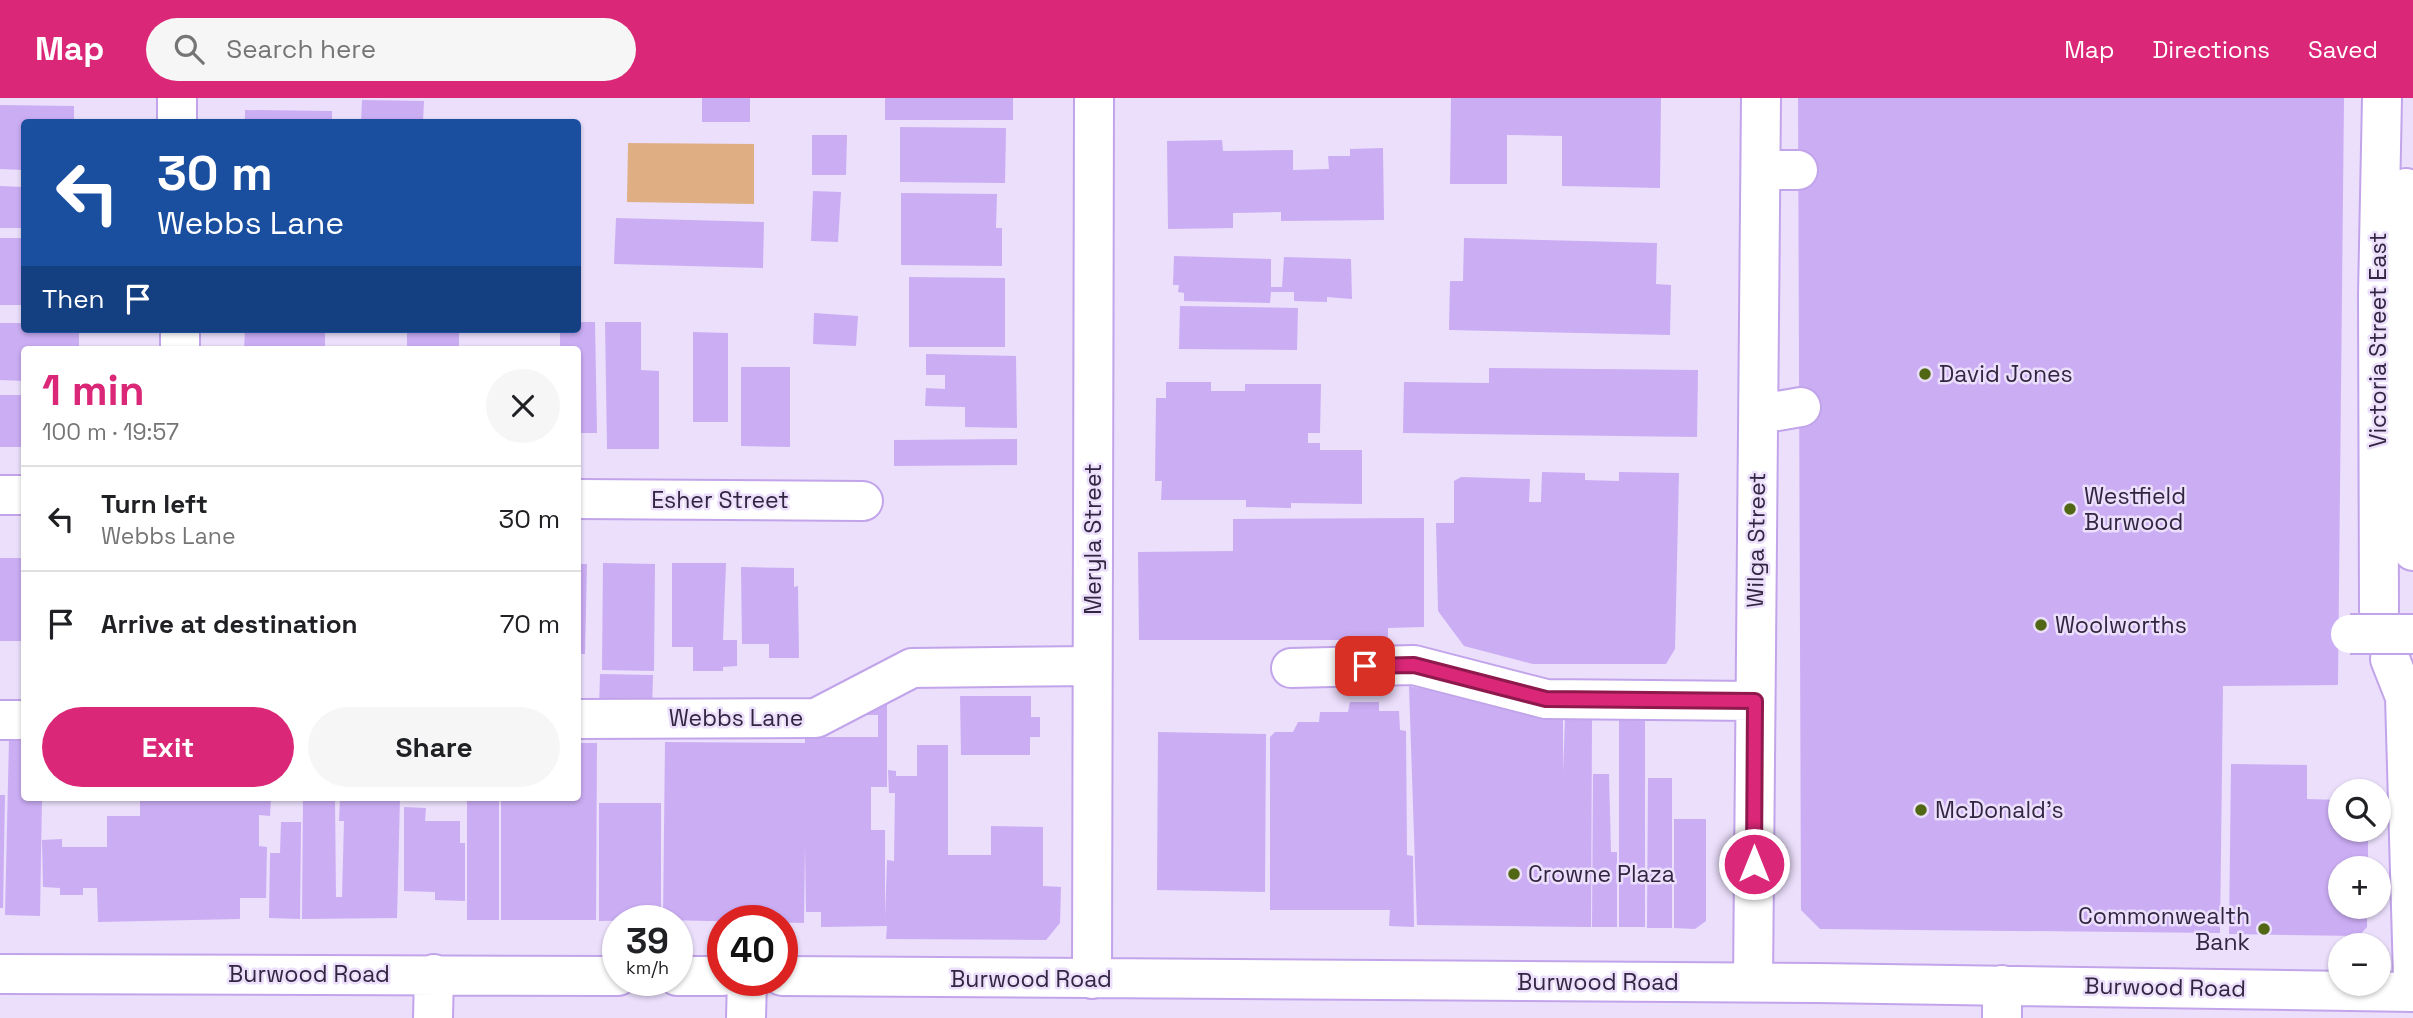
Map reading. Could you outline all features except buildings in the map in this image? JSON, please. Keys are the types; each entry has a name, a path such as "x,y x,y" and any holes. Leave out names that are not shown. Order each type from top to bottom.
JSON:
{"street":[{"path":"177,98 177,119"},
{"name":"Meryla Street","path":"1092,979 1094,98"},
{"name":"Wilga Street","path":"1753,982 1760,414 1780,170 1761,98"},
{"name":"Victoria Street East","path":"2361,615 2409,568 2413,552 2406,497 2399,290 2382,98"},
{"name":"Victoria Street East","path":"2399,290 2407,98"},
{"name":"Victoria Street East","path":"2361,615 2402,361"},
{"path":"1760,414 1801,407"},
{"path":"0,495 21,495"},
{"name":"Esher Street","path":"581,499 863,501"},
{"path":"2361,615 2402,647 2413,977"},
{"path":"1291,668 1414,665 1546,699 1755,701"},
{"name":"Webbs Lane","path":"581,719 816,718 912,668 1092,666"},
{"path":"0,720 21,720"},
{"name":"Burwood Road","path":"0,974 602,975"},
{"path":"433,974 433,1018"},
{"name":"Burwood Road","path":"798,976 1753,982 2002,1002 2413,992"},
{"path":"746,1018 747,996"}],"shaded area":[{"path":"628,143 754,144 754,204 627,202"}],"place":[{"name":"David Jones","path":"1925,374"},
{"name":"Westfield Burwood","path":"2070,509"},
{"name":"Woolworths","path":"2041,625"},
{"name":"McDonald's","path":"1921,810"},
{"name":"Crowne Plaza","path":"1514,874"},
{"name":"Commonwealth Bank","path":"2264,929"}],"route":[{"path":"1365,666 1414,665 1546,699 1755,701 1754,864"}]}
